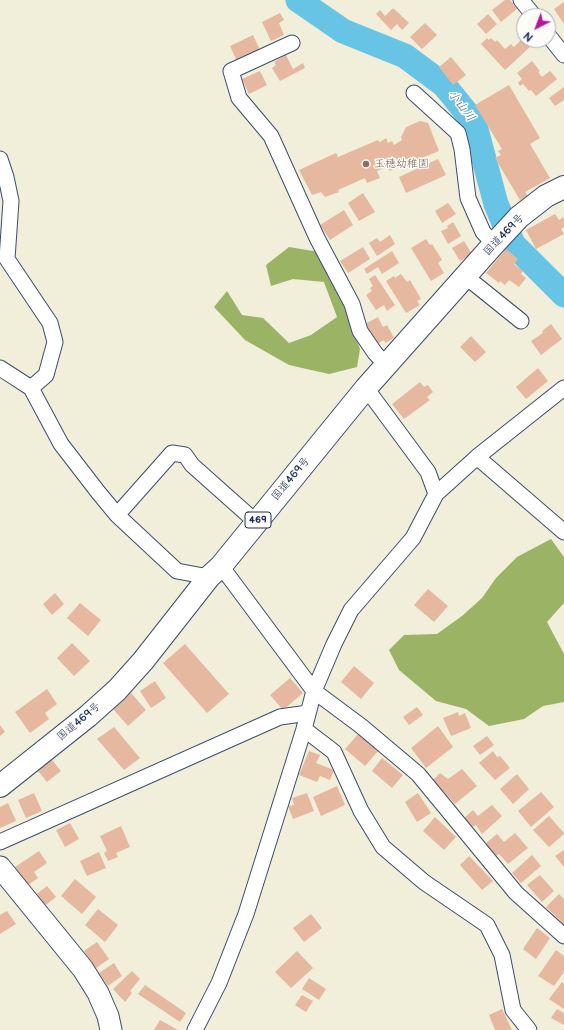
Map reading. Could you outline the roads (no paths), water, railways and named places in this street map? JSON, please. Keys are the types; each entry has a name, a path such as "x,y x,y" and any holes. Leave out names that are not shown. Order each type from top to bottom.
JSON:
{"highway":[{"name":"国道469号","path":"0,786 88,716 117,690 143,661 366,388 465,276 516,221 546,196 564,187"}],"street":[{"path":"521,0 528,8"},
{"path":"292,43 231,71 239,98 271,136 317,238 352,304 360,331 374,353 386,365"},
{"path":"556,45 564,55"},
{"path":"414,93 458,133 462,149 468,198 482,232 497,240"},
{"path":"0,159 6,176 11,201 7,259 50,324 55,342 46,375 31,388"},
{"path":"465,276 521,321"},
{"path":"0,368 31,388 62,444 117,515 177,571 215,571 314,691 361,726 418,774 516,893 564,936"},
{"path":"366,388 428,472 436,494"},
{"path":"195,1030 219,983 246,914 304,730 314,691 350,610 413,538 436,494 476,457 564,388"},
{"path":"117,515 172,453 184,455 192,465 256,522"},
{"path":"476,457 564,532"},
{"path":"0,842 280,717 308,714"},
{"path":"304,730 334,752 361,811 383,847 424,882 487,925 502,955 513,1010 529,1030"},
{"path":"0,867 83,969 98,993 108,1016 111,1030"}],"waterway":[{"name":"小山川","path":"298,0 343,31 405,56 444,85 474,122 496,204 513,244 564,295"}],"place":[{"name":"玉穂幼稚園","path":"366,164"}]}
